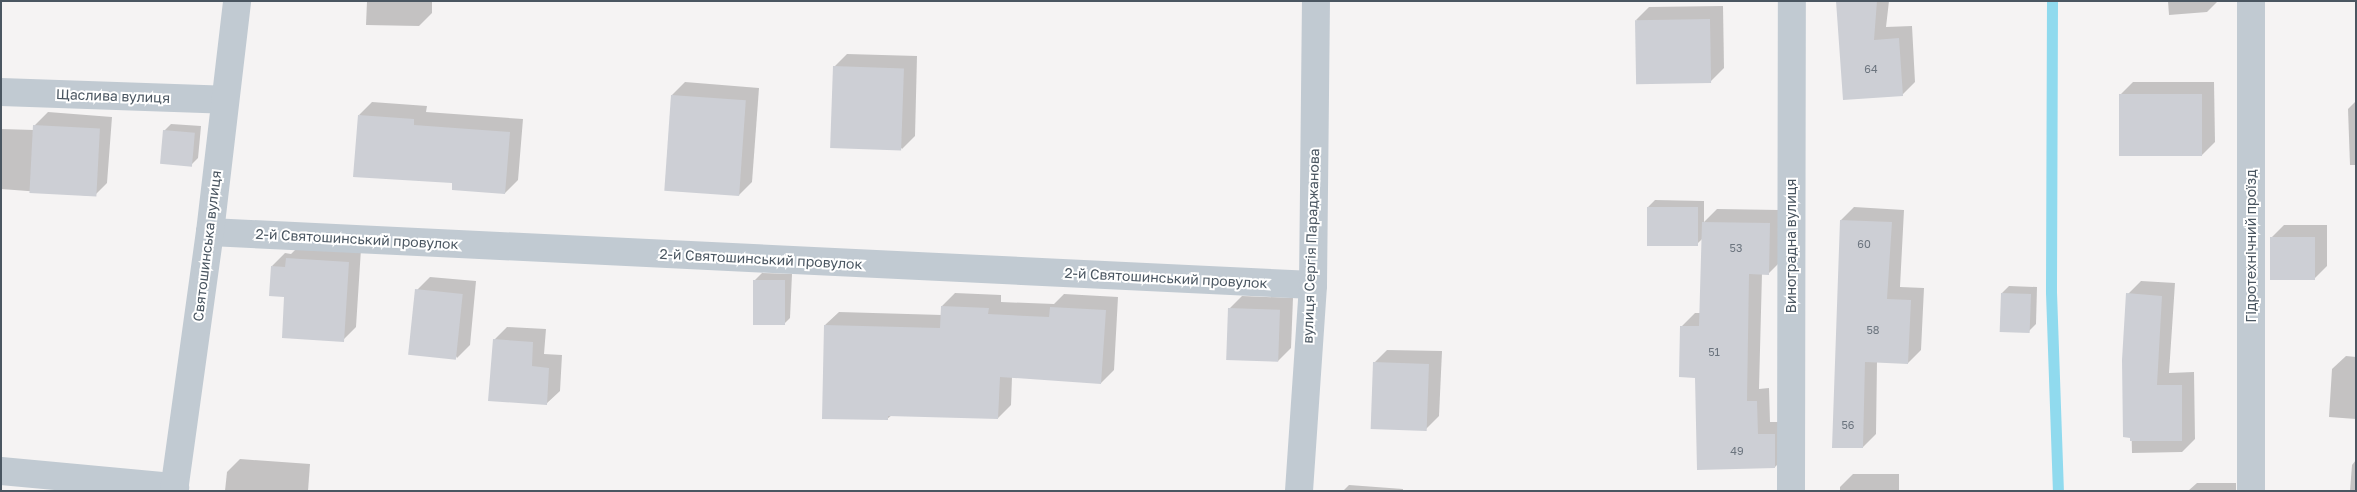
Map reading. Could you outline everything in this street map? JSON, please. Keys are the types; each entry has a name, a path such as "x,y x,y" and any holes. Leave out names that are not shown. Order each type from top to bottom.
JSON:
{"street":[{"name":"Святошинська вулиця","path":"174,489 210,232 237,1"},
{"name":"вулиця Сергія Параджанова","path":"1299,491 1313,286 1316,1"},
{"name":"Виноградна вулиця","path":"1791,491 1792,1"},
{"name":"Гідротехнічний проїзд","path":"2251,1 2251,491"},
{"name":"Щаслива вулиця","path":"1,92 225,100"},
{"name":"2-й Святошинський провулок","path":"210,232 1313,286"},
{"path":"1,471 174,489"}],"building":[{"path":"1836,1 1877,1 1874,40 1899,38 1903,96 1843,100"},
{"path":"1710,19 1711,83 1636,84 1635,20"},
{"path":"833,66 904,68 901,150 830,148"},
{"path":"2119,94 2202,94 2202,156 2119,156"},
{"path":"671,95 746,100 739,196 664,191"},
{"path":"358,115 414,119 414,125 510,132 505,194 452,190 452,183 353,177"},
{"path":"33,125 100,129 96,196 29,193"},
{"path":"163,130 195,133 192,167 160,164"},
{"path":"1647,207 1698,207 1698,246 1647,246"},
{"path":"1840,220 1892,222 1887,299 1911,300 1908,364 1865,362 1863,448 1832,448"},
{"path":"1702,222 1770,223 1769,275 1749,274 1747,401 1757,401 1758,434 1775,434 1775,468 1697,470 1695,378 1679,377 1680,326 1699,326"},
{"path":"2270,237 2315,237 2315,280 2270,280"},
{"path":"286,258 349,262 344,342 282,338 284,297 269,296 271,266 285,267"},
{"path":"753,280 785,280 785,325 753,325"},
{"path":"415,289 463,294 456,360 408,355"},
{"path":"2001,293 2031,294 2030,333 2000,332"},
{"path":"2126,293 2162,296 2157,385 2182,385 2182,441 2130,441 2130,438 2123,437 2122,360"},
{"path":"941,306 989,308 988,314 1049,317 1050,307 1106,310 1101,384 1000,377 998,419 888,416 888,420 822,419 824,325 940,328"},
{"path":"1228,308 1280,310 1278,362 1226,360"},
{"path":"493,339 533,342 532,366 549,368 547,405 488,401"},
{"path":"1373,362 1429,364 1427,431 1371,429"}],"waterway":[{"path":"2052,1 2051,292 2058,491"}]}
